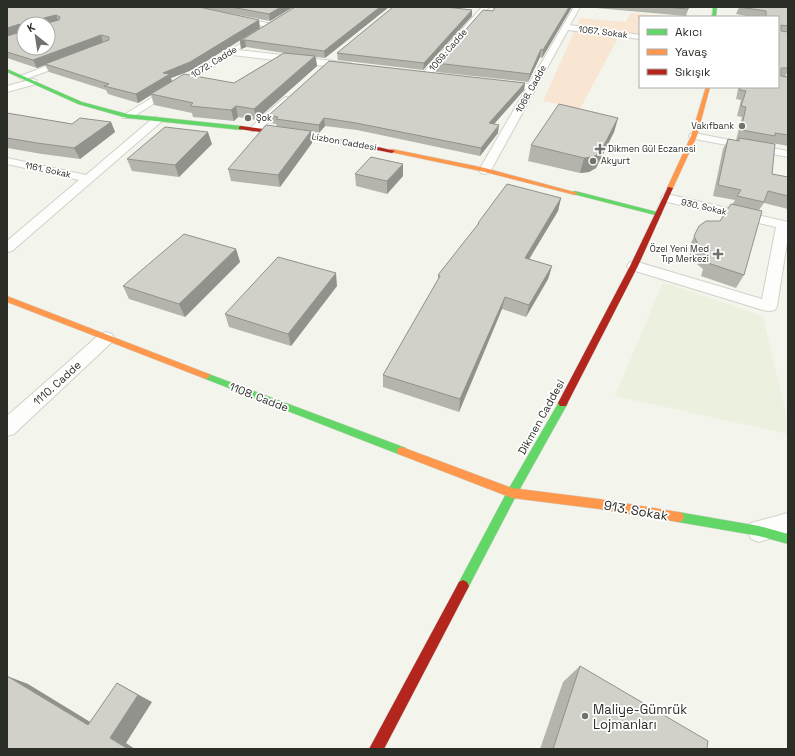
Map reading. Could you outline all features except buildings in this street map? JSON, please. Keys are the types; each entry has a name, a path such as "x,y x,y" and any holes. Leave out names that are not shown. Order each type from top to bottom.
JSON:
{"main road":[{"name":"Lizbon Caddesi","path":"7,70 80,103 127,116 255,129 352,143 485,170 659,214"},
{"name":"Dikmen Caddesi","path":"376,749 512,493 571,388 634,266 667,198 694,136 708,88"},
{"name":"1108. Cadde","path":"7,298 106,338 512,493"},
{"name":"913. Sokak","path":"512,493 599,504 759,532 788,539"}],"street":[{"name":"1069. Cadde","path":"426,75 486,7"},
{"name":"1068. Cadde","path":"485,170 577,7"},
{"path":"228,17 275,24 260,33"},
{"name":"1067. Sokak","path":"565,27 639,37"},
{"name":"1072. Cadde","path":"127,116 248,40"},
{"path":"230,52 357,67"},
{"path":"316,73 338,54"},
{"path":"23,77 79,56"},
{"path":"7,89 33,82"},
{"path":"494,83 532,87"},
{"path":"255,129 294,93"},
{"path":"7,248 157,120"},
{"path":"694,136 788,154"},
{"name":"1161. Sokak","path":"7,161 89,179"},
{"name":"930. Sokak","path":"667,198 786,226"},
{"path":"634,266 769,306 786,226"},
{"name":"1110. Cadde","path":"7,428 106,338"},
{"name":"913. Sokak","path":"759,532 788,523"}],"shaded area":[{"path":"630,13 667,16 639,16 639,35 577,27 580,18 626,22"},
{"path":"574,32 619,36 580,109 543,101"},
{"path":"663,282 763,316 788,422 788,434 615,396"}],"traffic: fast":[{"path":"714,16 715,7"},
{"path":"7,70 80,103 127,116 241,128"},
{"path":"575,193 659,214"},
{"path":"206,376 402,451"},
{"path":"463,586 512,493 563,403"},
{"path":"678,517 759,531 788,539"}],"traffic: slow":[{"path":"670,188 694,136 708,88"},
{"path":"392,151 485,170 575,193"},
{"path":"7,299 206,376"},
{"path":"402,451 512,493 599,504 678,517"}],"traffic: jam":[{"path":"241,128 352,143 392,151"},
{"path":"563,403 634,266 670,188"},
{"path":"376,749 463,586"}],"place":[{"name":"Şok","path":"248,118"},
{"name":"Vakıfbank","path":"742,126"},
{"name":"Dikmen Gül Eczanesi","path":"600,149"},
{"name":"Akyurt","path":"593,161"},
{"name":"Özel Yeni Med Tıp Merkezi","path":"718,254"},
{"name":"Maliye-Gümrük Lojmanları","path":"585,716"}]}
